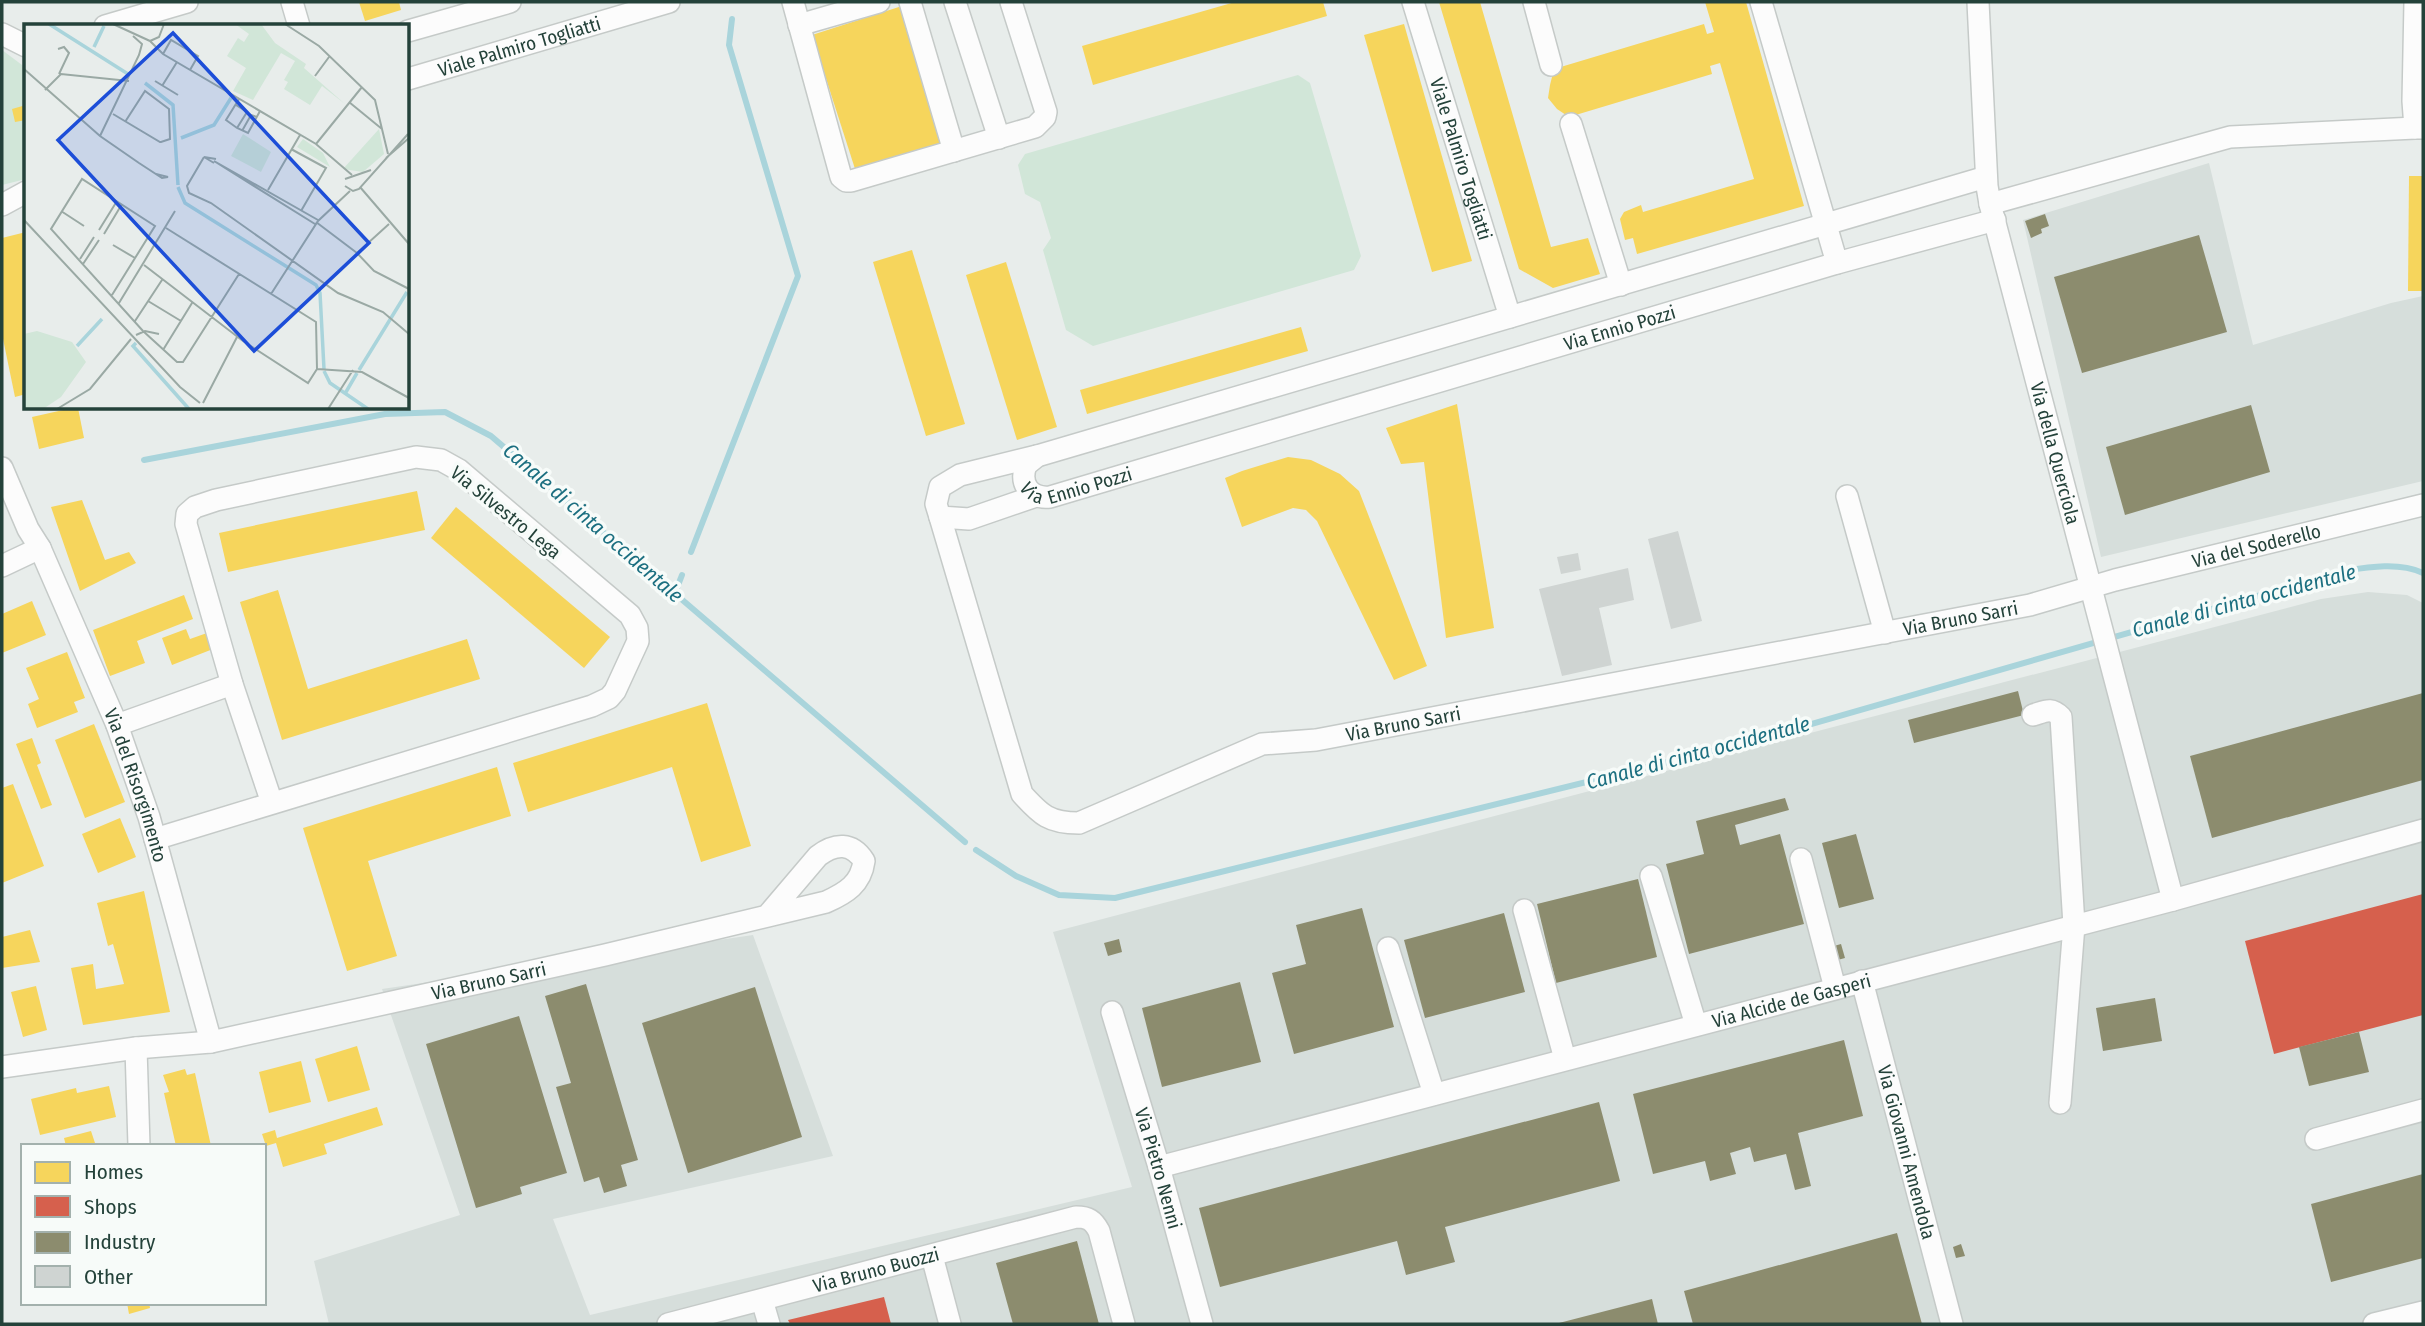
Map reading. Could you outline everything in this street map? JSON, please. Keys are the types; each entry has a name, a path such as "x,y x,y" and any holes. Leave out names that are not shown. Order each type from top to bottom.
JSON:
{"street":[{"path":"112,24 187,2"},
{"path":"292,2 298,24"},
{"path":"410,30 510,2"},
{"name":"Viale Palmiro Togliatti","path":"410,78 669,2"},
{"path":"793,2 841,177 846,181 1035,127 1045,117 1046,112 1011,2"},
{"path":"799,25 880,2"},
{"path":"910,2 954,151"},
{"path":"955,2 999,138"},
{"name":"Viale Palmiro Togliatti","path":"1413,2 1510,317"},
{"path":"1534,2 1550,65"},
{"path":"1761,2 1837,263"},
{"name":"Via della Querciola","path":"1978,2 1986,177 1993,212 2173,900"},
{"path":"2415,2 2413,101 2419,128"},
{"path":"2,34 24,45"},
{"path":"1571,124 1622,285"},
{"name":"Via Ennio Pozzi","path":"1986,177 1037,456 1026,465 1023,480 1025,486 1036,496 1050,497 1837,263 2230,137 2419,128"},
{"path":"2,195 24,192"},
{"path":"2,205 24,193"},
{"name":"Via Silvestro Lega","path":"155,839 602,703 615,691 638,641 638,628 630,615 459,470 427,456 216,500 190,510 185,519 186,524 232,684 272,803"},
{"path":"1036,496 969,519 940,517 936,504 940,487 960,475 1037,456"},
{"name":"Via del Risorgimento","path":"2,468 117,725 155,839 211,1042"},
{"path":"1847,496 1885,633"},
{"name":"Via del Soderello","path":"2089,586 2423,505"},
{"name":"Via Bruno Sarri","path":"940,517 1022,794 1041,815 1061,823 1079,823 1262,744 1316,740 1885,633 2030,605 2089,586"},
{"path":"2,566 40,548"},
{"path":"117,725 232,684"},
{"path":"2033,715 2050,709 2055,710 2061,717 2074,925 2060,1103"},
{"name":"Via Alcide de Gasperi","path":"1159,1167 2173,900 2423,830"},
{"path":"1801,859 1836,988"},
{"path":"1651,876 1696,1025"},
{"path":"1524,910 1565,1059"},
{"name":"Via Bruno Sarri","path":"211,1042 605,955 767,916"},
{"path":"1388,948 1434,1094"},
{"name":"Via Giovanni Amendola","path":"1862,981 1952,1324"},
{"name":"Via Pietro Nenni","path":"1112,1012 1159,1167 1202,1324"},
{"path":"2,1067 136,1048 211,1042"},
{"path":"136,1048 139,1144"},
{"path":"2316,1139 2423,1110"},
{"name":"Via Bruno Buozzi","path":"668,1324 716,1318 762,1300 1076,1217 1087,1217 1099,1231 1124,1324"},
{"path":"932,1256 950,1324"},
{"path":"762,1300 769,1324"},
{"path":"2374,1324 2423,1311"}],"shaded area":[{"path":"2209,163 2253,345 2391,303 2423,296 2423,481 2101,557 2023,220"},
{"path":"2368,592 2407,595 2423,603 2423,1324 329,1324 314,1261 460,1215 382,989 753,935 833,1156 553,1219 590,1315 1132,1187 1053,932 2321,599"}],"green space":[{"path":"2,50 22,65 24,72 24,180 2,185"},
{"path":"1298,75 1310,83 1361,256 1354,270 1093,346 1066,330 1043,250 1051,238 1040,202 1025,194 1018,165 1025,154"}],"building: Homes":[{"path":"359,2 399,2 401,10 365,21"},
{"path":"1235,2 1323,2 1327,16 1093,85 1082,46"},
{"path":"1439,2 1480,2 1551,247 1588,238 1600,274 1553,288 1519,269"},
{"path":"1705,2 1746,2 1804,206 1637,254 1633,238 1625,240 1620,219 1624,212 1641,205 1643,212 1754,179 1720,63 1710,66 1712,74 1569,117 1557,109 1548,98 1554,69 1704,24 1707,34 1714,32"},
{"path":"902,6 946,143 856,172 812,35"},
{"path":"1404,24 1472,261 1432,272 1364,35"},
{"path":"24,106 24,120 15,122 12,109"},
{"path":"2409,176 2423,176 2423,291 2408,291"},
{"path":"24,232 24,395 15,397 2,334 2,238"},
{"path":"912,250 965,424 926,436 873,262"},
{"path":"1006,262 1057,427 1017,440 966,275"},
{"path":"1301,327 1308,351 1087,414 1080,390"},
{"path":"1457,404 1494,628 1446,638 1424,462 1401,464 1386,428"},
{"path":"63,410 78,410 84,438 39,449 32,417"},
{"path":"1288,457 1311,460 1340,474 1359,491 1427,666 1394,680 1317,521 1306,510 1293,508 1242,527 1225,478"},
{"path":"417,491 425,530 228,572 219,533"},
{"path":"82,500 105,560 129,552 136,563 80,591 51,507"},
{"path":"456,507 610,637 584,668 431,538"},
{"path":"278,590 308,689 467,639 480,679 282,740 240,602"},
{"path":"184,595 193,619 137,641 145,663 110,676 93,630"},
{"path":"32,601 46,635 2,653 2,614"},
{"path":"186,629 190,639 207,633 213,649 172,665 162,638"},
{"path":"67,652 85,698 74,702 78,712 37,728 28,704 39,699 26,668"},
{"path":"707,703 751,846 701,862 672,767 528,812 513,763"},
{"path":"94,724 125,802 85,818 55,740"},
{"path":"32,738 41,763 37,765 52,805 41,809 16,744"},
{"path":"497,767 511,816 368,861 397,956 347,971 303,828"},
{"path":"13,784 44,866 2,883 2,788"},
{"path":"120,818 136,857 98,873 82,834"},
{"path":"144,891 170,1012 83,1025 71,968 93,964 96,989 124,984 113,944 108,946 97,903"},
{"path":"30,930 40,962 2,968 2,937"},
{"path":"36,986 47,1030 23,1037 11,992"},
{"path":"357,1046 370,1090 328,1102 315,1059"},
{"path":"301,1061 311,1102 269,1113 259,1072"},
{"path":"185,1069 187,1075 195,1073 211,1144 176,1144 164,1093 169,1092 163,1075"},
{"path":"109,1086 116,1117 40,1135 31,1099 76,1088 77,1093"},
{"path":"377,1107 383,1125 324,1144 327,1154 283,1167 276,1143 266,1146 262,1134 275,1130 277,1138"},
{"path":"91,1131 95,1144 66,1144 64,1138"},
{"path":"127,1305 149,1305 150,1308 129,1314"}],"building: Shops":[{"path":"2423,894 2423,1015 2274,1054 2245,941"},
{"path":"884,1297 891,1324 790,1324 788,1320"}],"building: Industry":[{"path":"2045,214 2049,226 2031,238 2025,221"},
{"path":"2199,235 2227,332 2082,373 2054,277"},
{"path":"2251,405 2270,472 2125,515 2106,447"},
{"path":"2018,691 2024,715 1914,743 1908,720"},
{"path":"2423,693 2423,780 2212,838 2190,756"},
{"path":"1785,798 1789,810 1735,825 1740,845 1780,834 1804,924 1689,954 1666,864 1704,854 1696,821"},
{"path":"1856,834 1874,899 1839,908 1822,843"},
{"path":"1638,879 1657,957 1556,983 1537,904"},
{"path":"1362,908 1394,1027 1294,1054 1272,973 1306,964 1296,925"},
{"path":"1504,913 1525,992 1425,1018 1404,940"},
{"path":"1119,939 1122,952 1108,956 1104,943"},
{"path":"1841,944 1845,958 1830,962 1827,948"},
{"path":"1240,982 1261,1062 1162,1087 1142,1008"},
{"path":"586,984 638,1160 621,1165 627,1186 604,1193 599,1177 584,1182 556,1087 571,1083 545,996"},
{"path":"755,987 802,1137 688,1173 642,1023"},
{"path":"2155,998 2162,1041 2103,1051 2096,1008"},
{"path":"519,1016 567,1173 520,1187 522,1194 476,1208 426,1044"},
{"path":"2359,1032 2369,1072 2309,1086 2299,1047"},
{"path":"1844,1040 1863,1116 1798,1133 1811,1186 1795,1190 1786,1154 1754,1162 1750,1147 1730,1153 1736,1174 1710,1181 1705,1161 1653,1174 1633,1094"},
{"path":"1599,1102 1620,1181 1445,1227 1455,1262 1406,1275 1397,1241 1220,1287 1199,1208"},
{"path":"2423,1174 2423,1258 2331,1282 2311,1204"},
{"path":"1897,1233 1922,1324 1693,1324 1684,1291"},
{"path":"1077,1241 1099,1324 1013,1324 996,1263"},
{"path":"1961,1244 1965,1256 1956,1258 1953,1247"},
{"path":"1652,1299 1658,1324 1559,1324 1559,1323"}],"building: Other":[{"path":"1678,531 1702,621 1671,629 1648,539"},
{"path":"1578,553 1581,570 1561,574 1557,557"},
{"path":"1628,568 1634,600 1599,608 1612,665 1562,676 1539,589"}],"waterway":[{"path":"691,552 798,276 729,45 732,19"},
{"name":"Canale di cinta occidentale","path":"144,460 385,414 445,412 491,436 965,842"},
{"name":"Canale di cinta occidentale","path":"976,850 1016,876 1059,895 1115,898 1749,742 2344,571 2394,566 2423,573"},
{"path":"675,593 682,575"}]}
